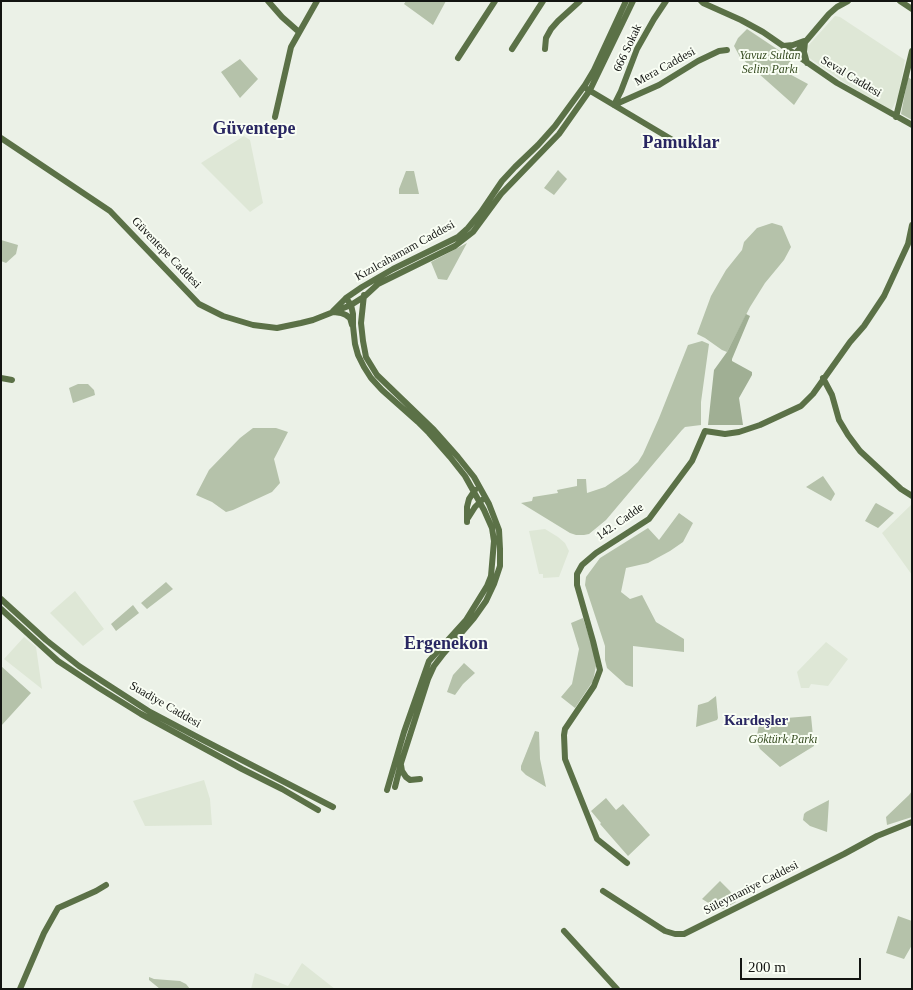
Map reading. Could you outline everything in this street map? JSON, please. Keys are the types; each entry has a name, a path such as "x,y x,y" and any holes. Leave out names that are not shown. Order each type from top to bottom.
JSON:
{"main road":[{"path":"268,1 299,32"},
{"path":"275,117 291,47 317,1"},
{"path":"458,58 495,1"},
{"path":"512,49 543,1"},
{"path":"545,49 546,38 551,29 580,1"},
{"name":"Kızılcahamam Caddesi","path":"332,312 346,298 362,287 458,237 468,228 502,181 538,145 587,89 626,1"},
{"name":"Kızılcahamam Caddesi","path":"387,790 404,732 429,661 466,620 479,600 496,562 499,530 486,497 400,402 377,375 366,357 362,341 361,324 365,296 378,284 455,246 473,232 501,194 559,134 587,89 633,1"},
{"name":"666 Sokak","path":"614,105 622,90 637,50 666,1"},
{"name":"Seval Caddesi","path":"702,1 763,32 837,83 912,125"},
{"path":"795,54 829,14 848,1"},
{"path":"900,1 912,9"},
{"path":"782,46 806,41"},
{"path":"806,41 804,52 807,63"},
{"name":"Mera Caddesi","path":"614,105 660,86 698,61 719,51 727,50"},
{"path":"896,117 912,51"},
{"path":"587,89 681,145"},
{"name":"Güventepe Caddesi","path":"1,138 110,211 199,304 223,316 253,325 277,328 313,320 351,305 365,296"},
{"name":"142. Cadde","path":"627,863 597,839 565,759 566,729 594,686 600,670 577,586 577,574 582,565 596,552 649,518 692,460 704,431 725,434 739,432 760,425 801,406 813,394 884,296 908,244 912,225"},
{"path":"362,287 365,296"},
{"path":"346,298 351,305"},
{"name":"Kızılcahamam Caddesi","path":"351,305 358,355 371,378 419,415 474,477 480,502 492,528 496,562 500,566 486,601 434,666 428,679 395,787"},
{"path":"332,312 346,315 350,318 353,326"},
{"path":"1,378 12,380"},
{"path":"823,378 832,395 839,420 860,451 901,489 912,496"},
{"path":"465,476 469,492 467,522 470,513 486,497"},
{"path":"469,499 477,489"},
{"path":"470,513 478,511 487,517"},
{"name":"Suadiye Caddesi","path":"1,599 46,640 102,682 150,712 333,807"},
{"name":"Suadiye Caddesi","path":"1,609 58,661 99,688 141,714 318,810"},
{"path":"434,655 442,655"},
{"path":"401,763 402,771 406,777 410,780 420,779"},
{"name":"Süleymaniye Caddesi","path":"603,892 665,931 684,934 877,836 912,822"},
{"path":"20,989 44,934 58,908 106,885"},
{"path":"564,930 617,989"}],"shaded area":[{"path":"835,16 840,17 905,60 898,97 891,111 865,97 808,57 807,47"},
{"path":"244,136 250,140 263,203 250,212 201,163"},
{"path":"912,504 912,575 882,533"},
{"path":"545,529 565,543 569,551 559,577 543,578 543,574 539,574 529,531"},
{"path":"75,591 104,629 83,646 50,613"},
{"path":"24,637 36,647 42,689 4,659"},
{"path":"826,642 848,659 828,686 811,684 809,688 801,688 797,672"},
{"path":"204,780 210,799 212,825 145,826 133,801"},
{"path":"302,963 335,989 251,989 255,973 288,986"}],"green space":[{"path":"406,1 446,1 433,25 404,4"},
{"name":"Yavuz Sultan Selim Parkı","path":"747,29 792,59 784,71 808,84 794,105 740,57 734,46 738,38"},
{"path":"240,59 258,79 240,98 221,72"},
{"path":"908,77 912,80 912,120 901,114"},
{"path":"558,170 567,179 554,195 544,188"},
{"path":"406,171 414,171 419,194 399,194"},
{"path":"772,223 782,226 791,247 784,260 765,283 750,307 727,352 697,334 711,296 726,270 742,250 744,242 757,228"},
{"path":"1,240 18,245 16,254 6,263 1,261"},
{"path":"467,243 447,280 438,279 431,262"},
{"path":"746,314 750,316 732,359 732,361 752,372 739,398 743,425 708,425 714,370 727,352"},
{"path":"702,341 709,344 701,402 701,425 685,427 682,430 606,520 589,534 576,535 521,503 532,501 533,497 558,493 557,490 577,486 577,479 586,479 587,493 605,487 627,472 638,462 643,454 688,345"},
{"path":"78,384 88,384 94,390 95,395 73,403 69,388"},
{"path":"253,428 276,428 288,432 274,459 280,483 272,492 226,512 212,502 196,495 209,470 240,438"},
{"path":"823,476 835,494 831,501 806,487"},
{"path":"876,503 894,513 878,528 865,521"},
{"path":"679,513 693,523 683,542 648,563 626,568 621,592 630,599 642,595 656,622 684,639 684,652 633,646 633,687 626,685 607,668 605,646 585,585 586,577 600,558 648,528 659,540"},
{"path":"166,582 173,589 147,609 141,603"},
{"path":"133,605 139,613 116,631 111,624"},
{"path":"583,618 593,649 596,666 593,681 575,708 561,697 572,684 579,649 571,623"},
{"path":"464,663 475,673 455,695 447,692 453,675"},
{"path":"1,666 31,693 1,726"},
{"path":"716,696 717,720 696,727 698,705 708,702"},
{"name":"Göktürk Parkı","path":"811,716 814,746 780,767 760,749 756,740 759,725 764,721"},
{"path":"535,731 539,732 540,759 546,787 521,770"},
{"path":"912,791 912,817 887,825 886,817"},
{"path":"606,798 616,810 623,804 650,835 628,856 591,811"},
{"path":"829,800 827,832 810,826 803,820 806,812"},
{"path":"720,881 730,891 736,902 723,909 717,908 702,899"},
{"path":"898,916 912,921 912,945 904,959 886,953"},
{"path":"149,977 180,981 190,989 160,989 149,980"}],"district":[{"name":"Güventepe","path":"254,129"},
{"name":"Pamuklar","path":"681,143"},
{"name":"Ergenekon","path":"446,644"},
{"name":"Kardeşler","path":"756,721"}]}
